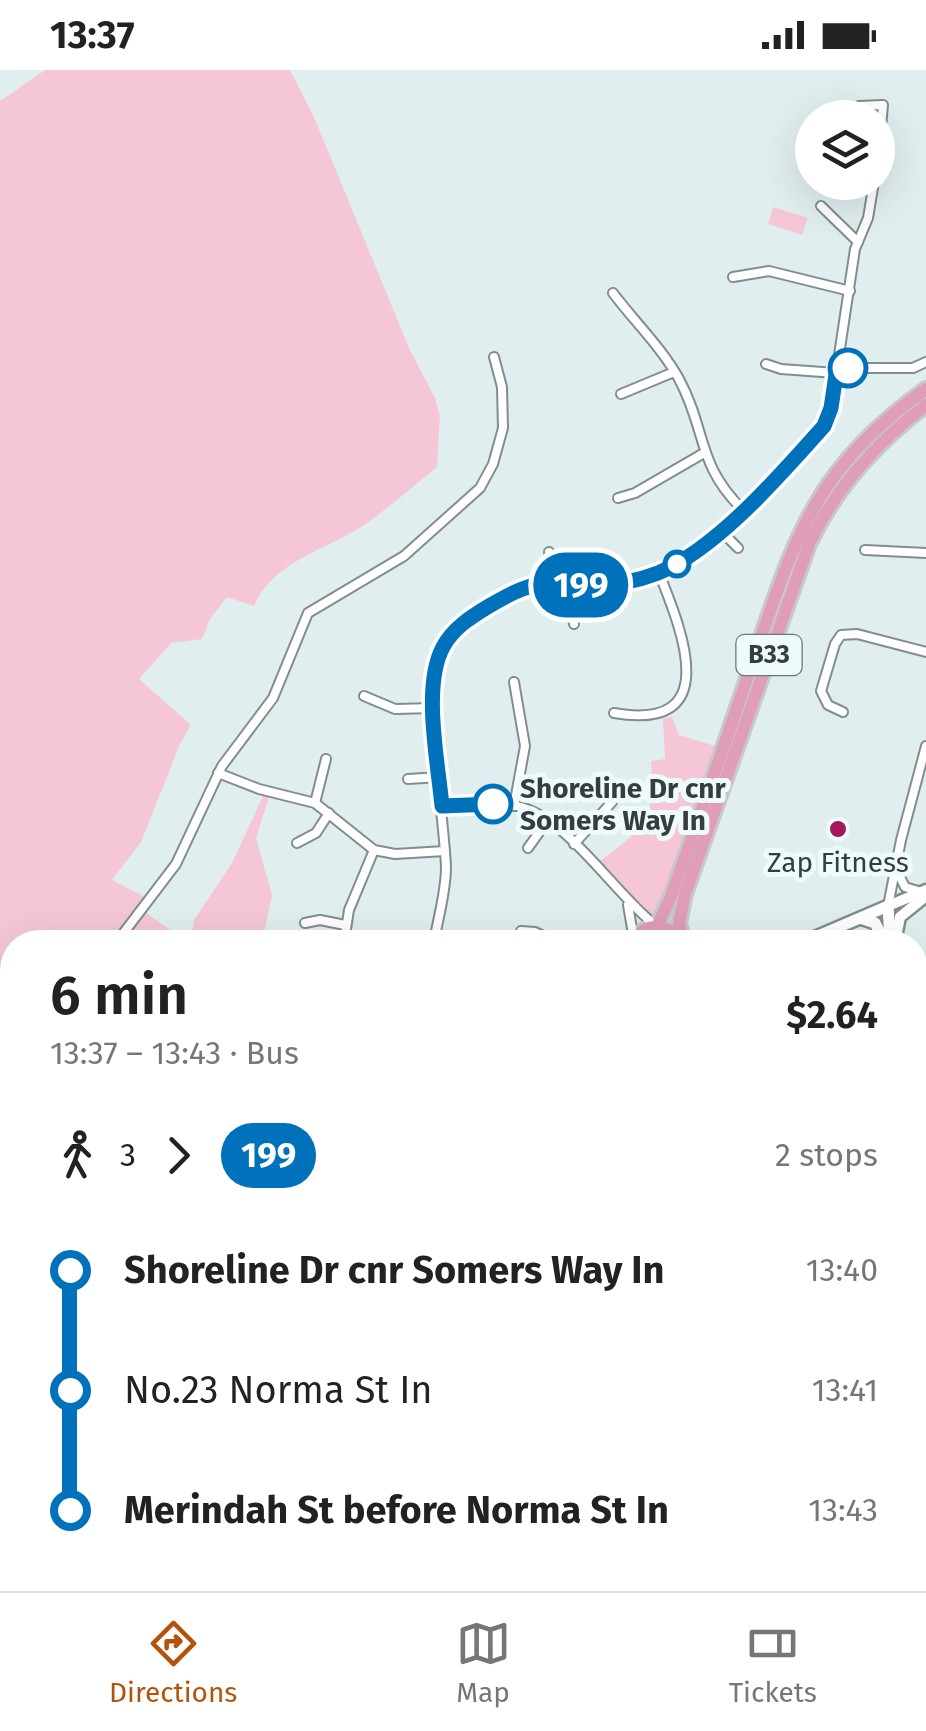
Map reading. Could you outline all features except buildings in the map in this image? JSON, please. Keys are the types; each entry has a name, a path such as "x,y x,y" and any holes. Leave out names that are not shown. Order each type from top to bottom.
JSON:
{"main road":[{"name":"B33","path":"656,926 670,899 780,582 804,526 853,453 888,418 926,389"},
{"name":"B33","path":"681,930 686,894 809,544 854,471 926,405"},
{"path":"833,930 888,906 889,930"},
{"path":"862,918 876,922 882,930"},
{"path":"644,930 656,926 670,930"}],"street":[{"path":"436,930 445,887 434,708 436,665 443,647 458,627 512,593 552,582 615,584 659,572 697,552 722,532 824,426 830,413 858,242 871,200"},
{"path":"821,206 858,242"},
{"path":"734,277 769,271 850,291"},
{"path":"613,293 674,372 719,485 743,510"},
{"path":"126,930 184,852 218,773 278,691 308,613 404,556 480,488 493,464 503,428 502,386 494,357"},
{"path":"766,364 782,369 837,371 906,368 926,362"},
{"path":"621,394 674,372"},
{"path":"618,498 635,493 704,453"},
{"path":"722,532 738,548"},
{"path":"864,550 926,553"},
{"path":"549,552 552,582"},
{"path":"614,713 666,713 684,693 686,680 678,623 659,572"},
{"path":"566,583 574,624"},
{"path":"843,712 828,705 821,691 841,636 857,634 926,652"},
{"path":"514,682 525,754 514,806"},
{"path":"364,696 395,709 434,708"},
{"path":"888,906 926,746"},
{"path":"314,803 326,759"},
{"path":"218,773 258,789 314,803 374,850 395,854 445,852"},
{"path":"408,779 440,777"},
{"path":"574,844 612,802"},
{"path":"442,806 514,806 535,812 574,844 656,926"},
{"path":"297,844 316,833 329,813"},
{"path":"528,848 548,820"},
{"path":"345,930 353,897 374,850"},
{"path":"896,866 904,886 924,893"},
{"path":"888,906 924,893"},
{"path":"895,930 900,917 924,893"},
{"path":"624,897 631,910 633,930"},
{"path":"304,924 320,920 346,925"}],"shaded area":[{"path":"45,70 290,70 314,117 440,416 437,467 370,521 289,566 263,590 254,606 227,597 210,619 202,639 171,643 139,679 191,725 141,842 112,880 145,897 146,913 170,930 0,930 0,101"},
{"path":"773,207 808,218 802,235 768,224"},
{"path":"672,717 679,735 715,746 666,893 653,916 600,861 645,820 652,797 651,761 665,759 663,719"},
{"path":"263,796 269,797 256,838 272,895 265,930 191,930 232,863"}],"bus line":[{"name":"199","path":"493,804 442,806 433,684 436,665 448,639 473,616 531,586 552,582 615,584 659,572 697,552 714,540 824,426 837,368 848,368"}],"place":[{"name":"Shoreline Dr cnr Somers Way In","path":"493,804"},
{"name":"Zap Fitness","path":"838,829"}]}
